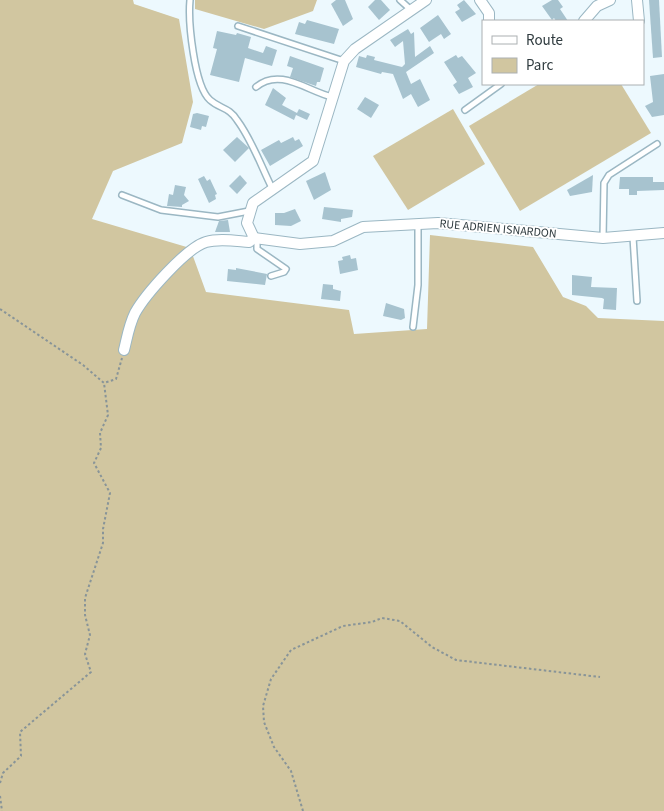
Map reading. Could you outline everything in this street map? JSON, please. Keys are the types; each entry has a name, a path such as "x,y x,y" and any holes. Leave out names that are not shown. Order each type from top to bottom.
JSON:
{"street":[{"path":"255,239 247,223 249,211 254,203 272,188 289,179 313,161 344,61 355,49 410,9 426,0"},
{"path":"480,0 489,13 489,20"},
{"path":"585,20 597,6 610,0"},
{"path":"637,0 639,20"},
{"name":"RUE ADRIEN ISNARDON","path":"124,350 128,329 136,312 188,252 206,242 249,242 255,239 300,244 333,241 363,227 438,223 603,238 664,233"}],"lane":[{"path":"190,0 192,49 206,94 211,101 229,109 238,121 272,188"},
{"path":"400,0 410,9"},
{"path":"238,26 344,61"},
{"path":"256,87 264,81 282,78 332,97"},
{"path":"465,110 500,85"},
{"path":"603,238 604,183 609,175 657,144"},
{"path":"122,195 161,210 218,216 249,211"},
{"path":"413,327 418,286 418,224"},
{"path":"633,237 637,301"},
{"path":"255,239 257,249 286,268 284,272 271,276"}],"path":[{"path":"0,309 76,360 104,383 108,415 100,433 101,448 94,463 110,493 103,529 103,543 85,598 85,615 90,634 85,654 91,672 20,732 20,756 3,774 0,783"},
{"path":"104,383 116,379 124,350"},
{"path":"302,811 291,771 274,747 264,722 263,706 271,679 291,650 343,626 372,622 382,618 400,621 432,647 456,660 600,676"},
{"path":"0,796 2,811"}],"green space":[{"path":"0,0 133,0 134,4 179,19 193,102 182,143 113,171 92,219 190,248 206,292 349,310 354,334 427,329 430,235 533,247 563,297 586,306 598,318 664,321 664,811 0,811"},
{"path":"195,0 317,0 313,11 264,29 195,9"},
{"path":"537,85 622,85 651,133 520,211 469,126"},
{"path":"453,109 485,164 408,210 373,156"}],"building":[{"path":"336,0 345,0 353,19 343,26 331,4"},
{"path":"375,0 381,0 390,10 379,20 368,7"},
{"path":"464,0 476,14 462,22 455,12 460,9 457,5"},
{"path":"552,0 558,0 563,7 560,9 567,20 555,20 554,18 552,20 542,6"},
{"path":"649,0 659,0 662,57 653,58"},
{"path":"438,15 451,34 444,39 441,34 429,42 420,28"},
{"path":"307,20 339,29 334,44 295,34 299,22 305,24"},
{"path":"408,29 411,34 414,32 415,57 430,46 434,53 406,72 411,84 420,79 430,100 418,107 411,94 403,99 393,74 382,72 381,74 356,67 359,56 366,58 367,55 375,57 374,60 402,67 405,64 403,41 395,47 390,40"},
{"path":"217,31 236,35 237,33 251,37 248,48 263,53 266,46 277,50 272,66 245,58 239,82 210,75 217,49 213,48"},
{"path":"456,55 458,58 462,56 476,73 468,78 473,87 459,94 453,85 457,82 444,62"},
{"path":"290,56 324,68 320,82 317,82 316,86 290,77 293,68 287,66"},
{"path":"664,74 664,115 652,117 645,106 653,102 650,76"},
{"path":"273,88 286,98 282,105 297,113 299,109 310,114 307,120 296,115 294,120 265,105"},
{"path":"365,97 379,105 371,118 357,109"},
{"path":"193,114 209,116 206,127 202,126 201,130 190,127"},
{"path":"237,137 249,148 235,162 223,150"},
{"path":"293,137 295,141 299,139 303,146 270,166 261,150 279,140 281,143"},
{"path":"325,172 331,190 314,200 306,181"},
{"path":"240,175 247,183 237,194 229,186"},
{"path":"593,175 592,192 570,196 567,190"},
{"path":"204,176 207,181 210,179 217,194 215,195 216,199 209,203 198,179"},
{"path":"620,177 653,177 653,182 664,182 664,190 637,191 637,195 629,195 629,189 619,189"},
{"path":"175,185 186,187 184,195 189,201 182,205 182,207 167,206 169,194 173,195"},
{"path":"324,207 353,210 352,217 341,219 341,222 322,219"},
{"path":"295,209 301,221 291,226 275,225 275,213 284,213"},
{"path":"228,220 230,232 215,232 219,221"},
{"path":"350,255 351,259 356,258 358,270 340,274 338,261 343,260 342,257"},
{"path":"236,268 267,274 265,285 227,281 228,269 236,270"},
{"path":"572,275 592,277 591,287 617,288 616,310 603,309 604,299 602,298 572,295"},
{"path":"323,284 333,285 333,289 341,291 340,301 321,299"},
{"path":"386,303 404,309 405,318 401,320 383,316"}]}
